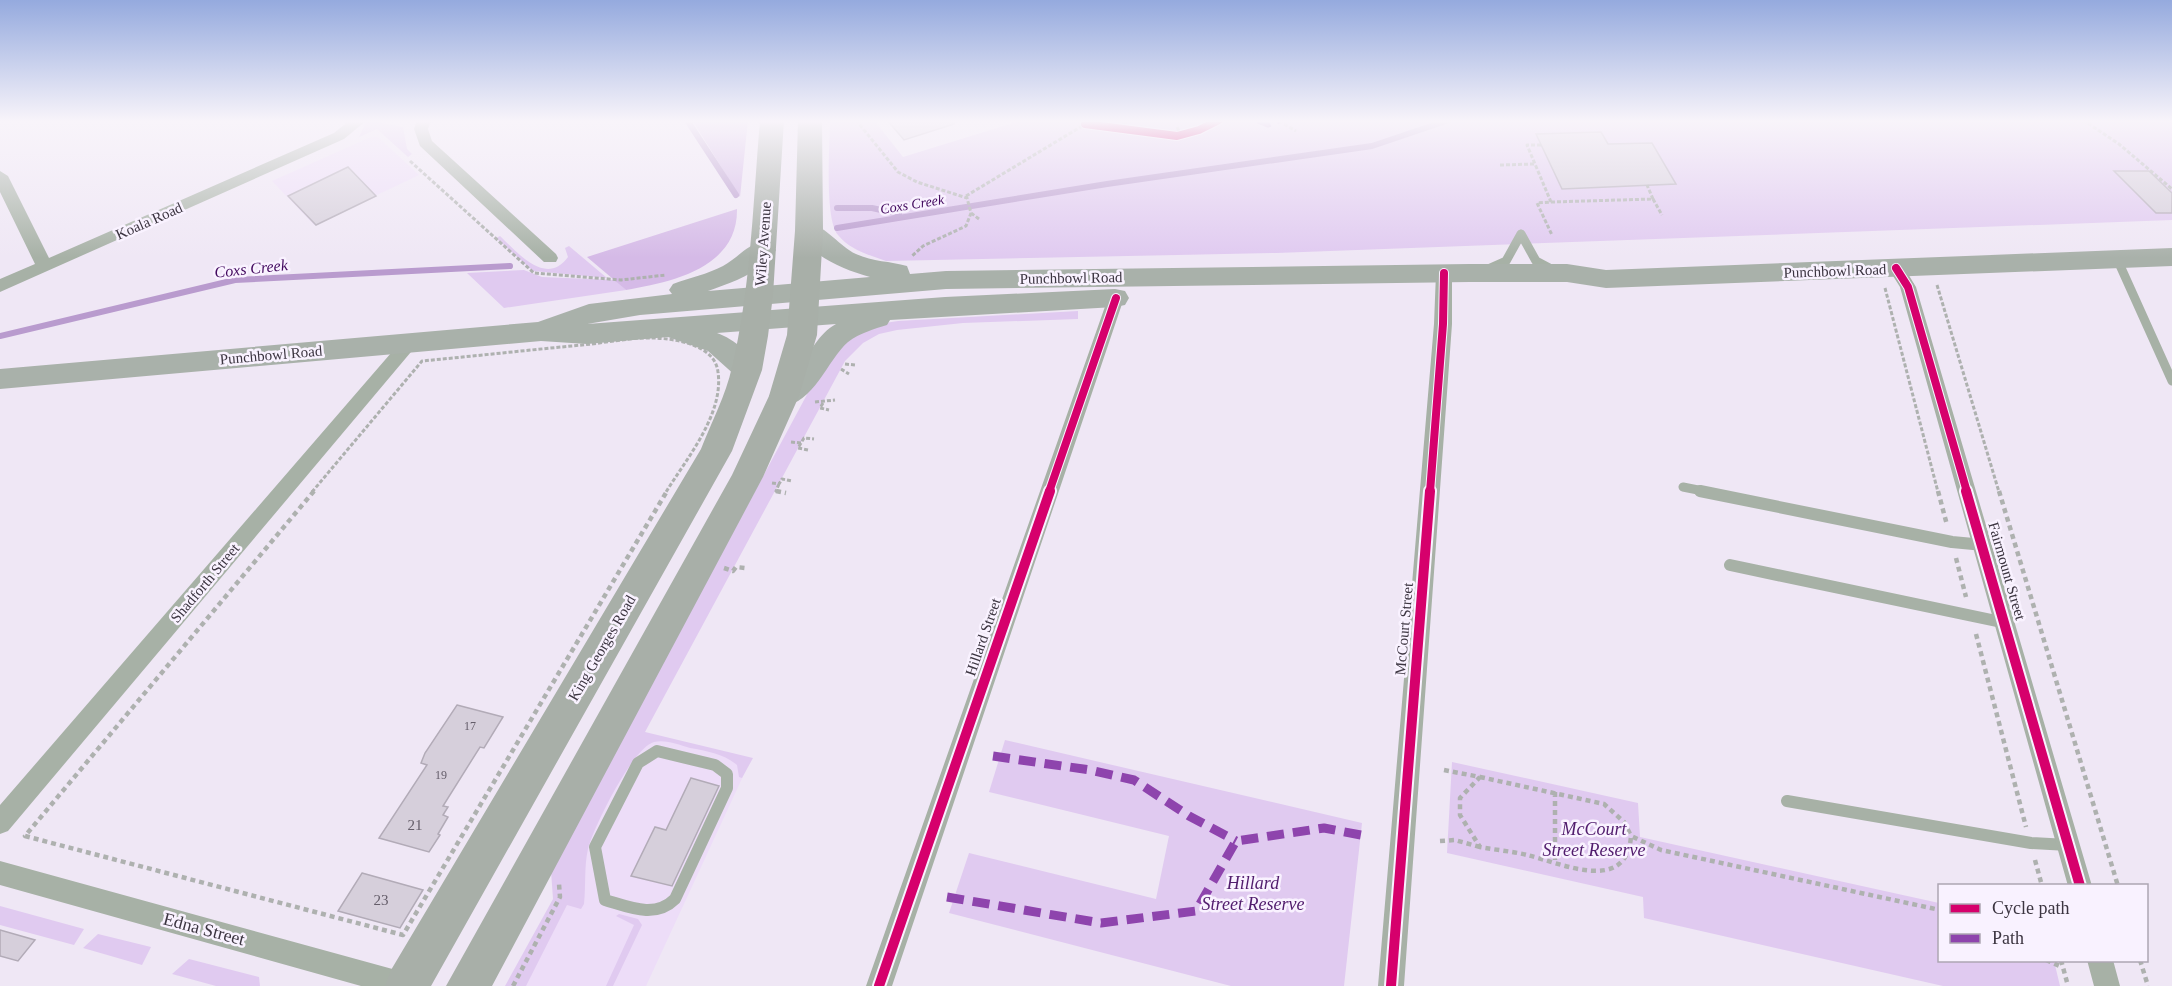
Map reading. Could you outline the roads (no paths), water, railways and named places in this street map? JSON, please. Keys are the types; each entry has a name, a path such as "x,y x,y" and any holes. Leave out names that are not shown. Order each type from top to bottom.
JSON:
{"highway":[{"name":"Wiley Avenue","path":"757,307 769,166"},
{"path":"468,986 766,440 800,395 803,303 809,231 810,166"},
{"name":"King Georges Road","path":"407,986 716,451 747,370 757,307"}],"main road":[{"path":"800,395 808,374 824,350 839,335 856,325 877,318 915,315 945,293 924,273 891,272 854,264 830,252 809,231"},
{"path":"747,370 718,344 649,317 668,294 732,273 763,250"},
{"name":"Punchbowl Road","path":"0,379 416,352 542,331 587,334 649,317 945,293 1567,273 1605,279 1891,278 2172,257"},
{"name":"Punchbowl Road","path":"945,293 1116,298 1453,278 1576,286 1605,279"}],"street":[{"name":"Koala Road","path":"0,286 272,166"},
{"path":"450,166 550,258"},
{"path":"0,176 45,267"},
{"name":"McCourt Street","path":"1391,986 1453,278"},
{"name":"Fairmount Street","path":"1891,278 1908,287 1984,545 2079,884"},
{"name":"Hillard Street","path":"879,986 1116,298"},
{"name":"Shadforth Street","path":"0,823 416,352"},
{"name":"Edna Street","path":"0,873 407,986"},
{"path":"2101,962 2108,986"}],"lane":[{"path":"1453,278 1494,267 1506,261 1521,234 1536,261 1567,273"},
{"path":"2118,261 2172,381"},
{"path":"1683,487 1952,542 1984,545"},
{"path":"1730,565 2006,623"},
{"path":"657,751 715,765 727,774 727,788 675,899 666,908 654,912 605,900 595,847 638,763 657,751"},
{"path":"1787,801 2031,843 2068,845"}],"waterway":[{"path":"717,166 736,195"},
{"name":"Coxs Creek","path":"837,228 1232,166"},
{"path":"837,208 872,208 899,214"},
{"name":"Coxs Creek","path":"0,336 235,280 510,266"}],"park label":[{"name":"McCourt Street Reserve","path":"1594,839"},
{"name":"Hillard Street Reserve","path":"1253,893"}]}
